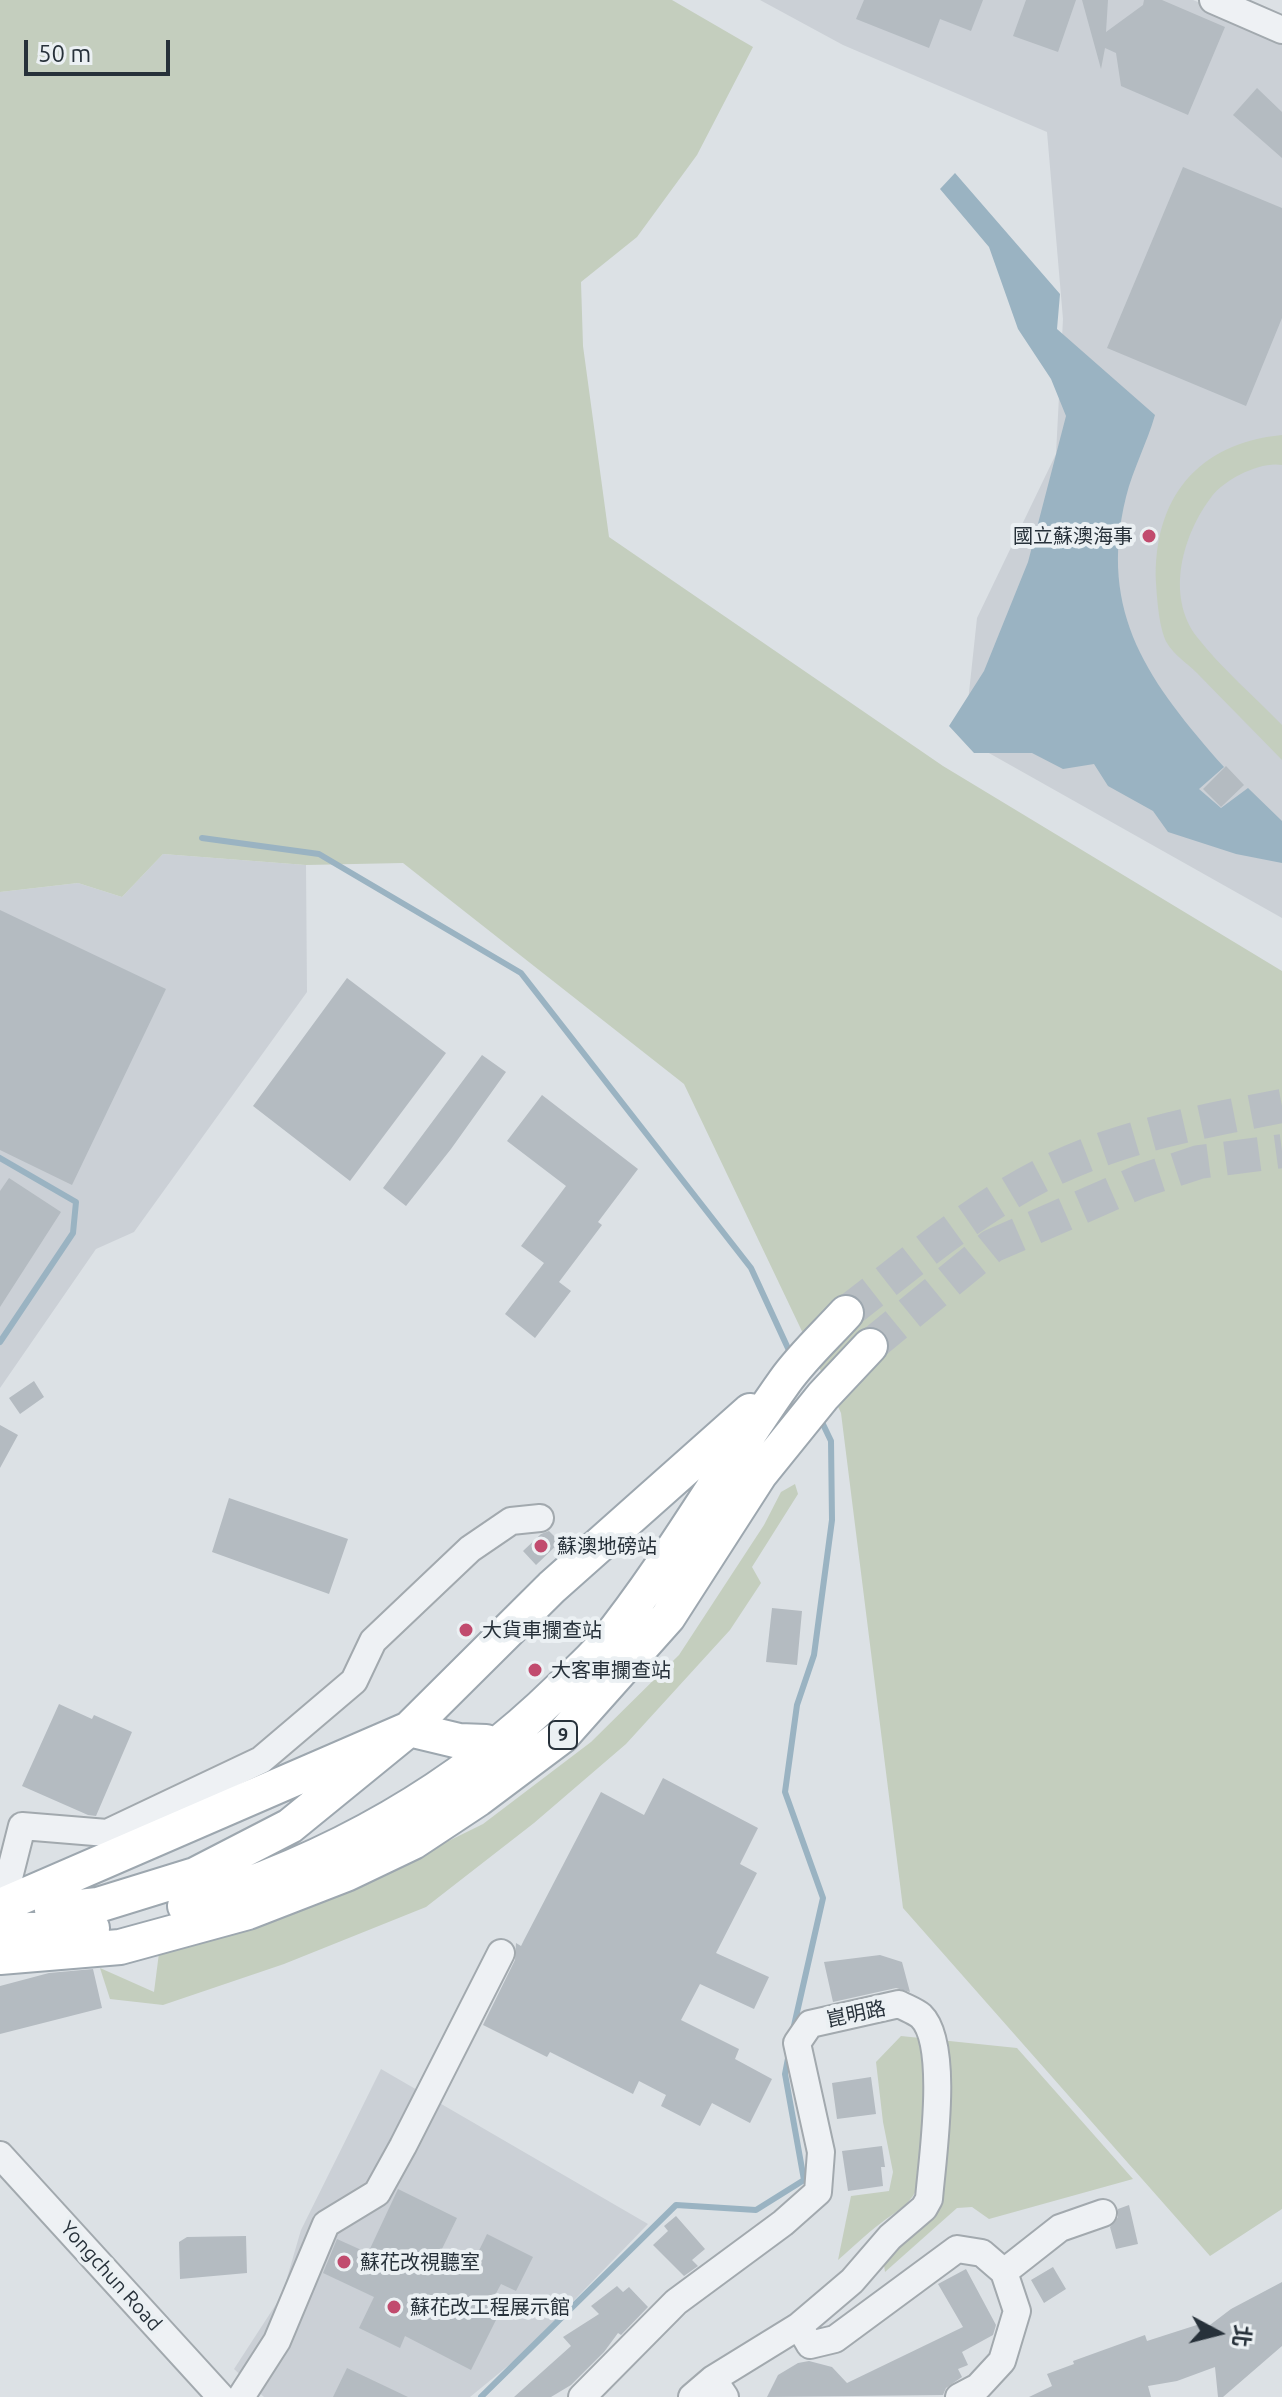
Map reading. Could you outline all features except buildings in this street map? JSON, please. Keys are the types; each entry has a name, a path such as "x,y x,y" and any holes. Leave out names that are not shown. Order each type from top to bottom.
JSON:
{"main road":[{"name":"9","path":"0,1957 268,1879 380,1826 485,1756 539,1710 601,1648 677,1545 787,1378 846,1313"},
{"name":"9","path":"1,1916 111,1926 248,1912 346,1874 413,1842 478,1799 562,1736 668,1617 760,1474 823,1396 870,1346"},
{"path":"111,1926 195,1875 290,1826 409,1729 552,1587 787,1378"},
{"path":"268,1879 387,1814 514,1720 556,1680 632,1595 743,1431 787,1378"},
{"path":"1,1916 409,1729 459,1741 486,1742"}],"street":[{"path":"1213,0 1282,30"},
{"path":"1,1916 22,1826 107,1833 261,1760 354,1681 373,1641 470,1549 511,1521 540,1518"},
{"path":"241,2397 277,2341 326,2224 377,2193 501,1953"},
{"name":"崑明路","path":"582,2397 676,2302 783,2223 818,2192 821,2152 797,2043 810,2024 899,2004 922,2017 934,2044 938,2100 929,2199 924,2208 890,2237 852,2281 799,2326 719,2388 692,2397"},
{"name":"Yongchun Road","path":"0,2155 221,2397"},
{"path":"1004,2272 1060,2228 1103,2213"},
{"path":"799,2326 810,2345 835,2339 957,2249 982,2253 1004,2272 1017,2311 1002,2361 978,2387 959,2397"}],"shaded area":[{"name":"國立蘇澳海事","path":"760,0 1193,0 1282,36 1282,918 964,739 977,618 1056,454 1063,319 1047,132 843,45"},
{"path":"163,854 306,865 307,992 134,1232 96,1249 0,1388 0,892 78,883 122,897"},
{"path":"381,2069 648,2224 520,2356 470,2397 264,2397 234,2369 282,2295 301,2230"}],"green space":[{"path":"0,0 672,0 753,47 697,155 637,237 581,282 583,346 609,537 943,766 1282,971 1282,2209 1210,2256 903,1908 841,1413 684,1084 403,863 306,865 163,854 122,897 78,883 0,892"},
{"path":"1282,435 1282,465 1273,464 1244,473 1225,483 1212,496 1186,546 1180,584 1187,620 1197,637 1282,725 1282,760 1170,647 1160,622 1156,583 1162,526 1172,501 1186,480 1204,463 1226,450 1252,440"},
{"path":"795,1484 798,1494 752,1567 761,1583 730,1630 626,1744 534,1823 426,1907 284,1964 163,2005 110,1999 100,1968 154,1992 160,1945 345,1892 483,1824 591,1742 679,1655 764,1525 781,1492"},
{"path":"901,2036 1017,2048 1133,2179 989,2219 972,2207 957,2208 885,2272 883,2258 906,2232 923,2176 906,2204 838,2260 851,2196 889,2191 893,2172 876,2062"}],"water":[{"path":"955,173 1060,294 1057,329 1155,415 1126,497 1119,539 1119,577 1125,612 1136,644 1153,676 1173,706 1224,767 1199,789 1221,808 1248,788 1282,821 1282,863 1236,854 1168,832 1153,811 1108,786 1094,764 1063,769 1032,753 974,753 949,726 984,671 1028,562 1066,416 1051,379 1018,329 989,247 940,189"}],"waterway":[{"path":"202,838 319,854 521,973 751,1268 792,1357"},
{"path":"0,1158 76,1202 73,1233 0,1342"},
{"path":"793,2030 823,1898 785,1792 797,1705 814,1655 832,1520 831,1441 820,1418"},
{"path":"481,2397 676,2205 756,2210 804,2180 785,2074 789,2053"}],"tunnel":[{"path":"846,1313 971,1218 1052,1170 1136,1138 1282,1106"},
{"path":"870,1346 992,1246 1141,1181 1199,1162 1282,1151"}],"place":[{"name":"國立蘇澳海事","path":"1149,536"},
{"name":"蘇澳地磅站","path":"541,1546"},
{"name":"大貨車攔查站","path":"466,1630"},
{"name":"大客車攔查站","path":"535,1670"},
{"name":"蘇花改視聽室","path":"344,2262"},
{"name":"蘇花改工程展示館","path":"394,2307"}]}
